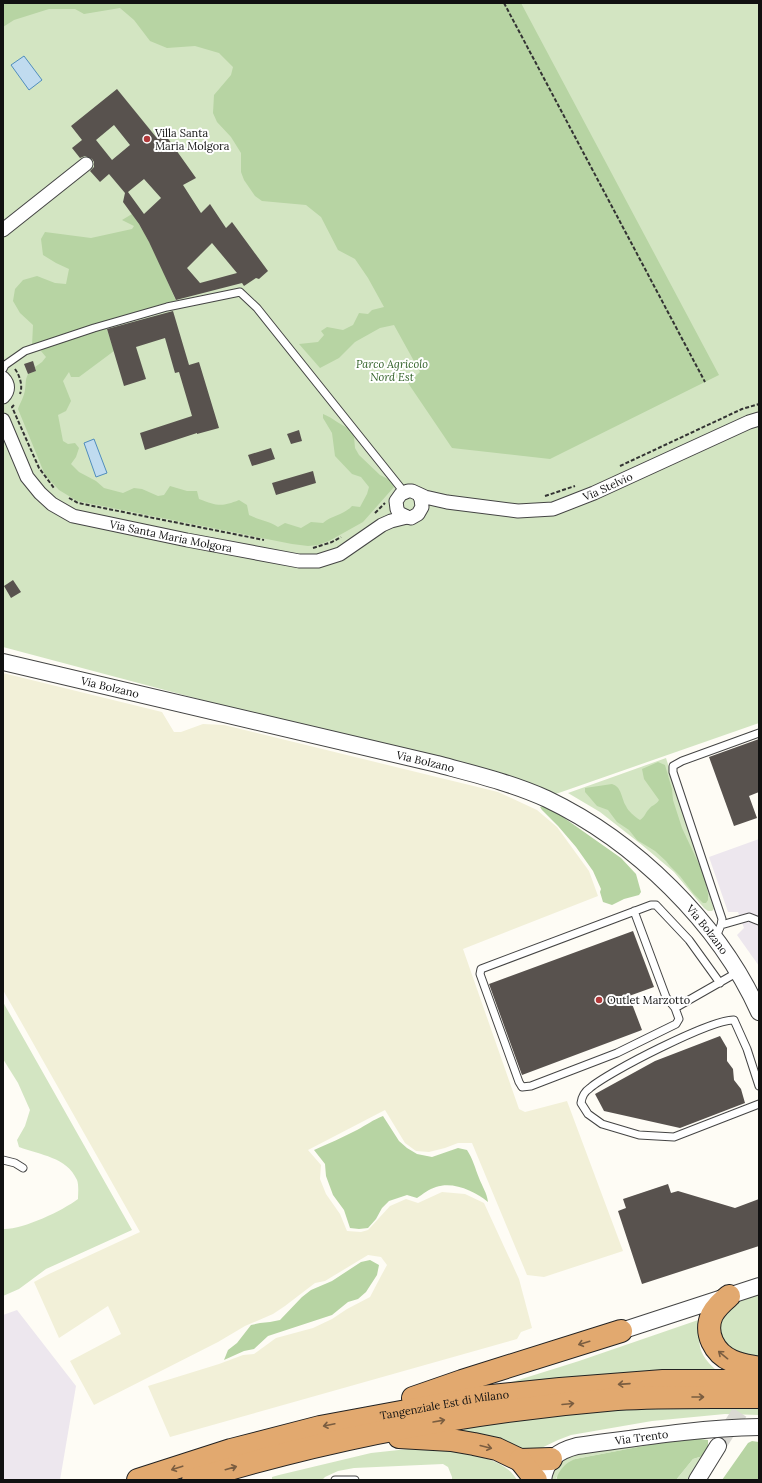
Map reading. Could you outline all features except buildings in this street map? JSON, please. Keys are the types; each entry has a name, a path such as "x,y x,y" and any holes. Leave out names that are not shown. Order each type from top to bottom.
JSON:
{"highway":[{"path":"729,1296 718,1305 710,1322 710,1336 720,1353 731,1361 742,1365 759,1368"},
{"path":"358,1427 462,1381 621,1331"},
{"name":"Tangenziale Est di Milano","path":"193,1480 294,1450 358,1427 482,1397 663,1381 759,1381"},
{"name":"Tangenziale Est di Milano","path":"138,1480 231,1450 320,1427 358,1427 603,1401 687,1397 759,1397"},
{"path":"358,1427 474,1444 497,1450 520,1460 551,1460"},
{"path":"520,1460 536,1480"}],"street":[{"path":"3,230 86,164"},
{"path":"3,397 8,388 4,370"},
{"name":"Via Stelvio","path":"419,495 447,502 518,511 553,509 599,490 749,422 759,419"},
{"name":"Via Santa Maria Molgora","path":"3,420 27,477 40,493 52,504 73,516 299,562 318,561 340,554 378,520"},
{"path":"378,520 391,521 415,516 421,511 422,503 419,495 402,488 396,505 399,513 407,517"},
{"name":"Via Stelvio","path":"421,511 447,502"},
{"path":"378,520 396,505"},
{"name":"Via Bolzano","path":"3,662 429,762 496,780 546,799 599,829 625,848 718,932 759,1012"},
{"path":"621,1331 759,1286"},
{"name":"Via Trento","path":"551,1460 565,1449 577,1446 685,1432 759,1426"},
{"path":"697,1480 718,1446"},
{"path":"543,1480 547,1466 551,1460"}],"lane":[{"path":"4,370 26,351 94,328 167,307 240,292 258,308 402,488"},
{"path":"718,932 722,919 673,772 673,766 682,761 759,733"},
{"path":"634,911 666,996 675,1008 679,1019 676,1024 617,1053 531,1086 522,1087 480,974 481,969 646,906 656,905 689,940 720,983"},
{"path":"718,932 749,917 759,921"},
{"path":"675,1008 738,972"},
{"path":"759,1086 747,1049 734,1020 728,1020 654,1050 595,1083 583,1095 581,1103 588,1114 602,1124 639,1135 674,1137 759,1104"},
{"path":"3,1160 14,1163 23,1168"},
{"path":"335,1480 355,1480"}],"path":[{"path":"504,3 704,382"},
{"path":"4,370 15,369 20,378 22,390 18,399"},
{"path":"15,403 12,407 39,468 58,492"},
{"path":"616,468 742,409 759,404"},
{"path":"541,496 548,496 581,484"},
{"path":"378,520 393,490 402,488"},
{"path":"65,496 78,503 265,541"},
{"path":"307,548 313,548 332,542 345,535"}],"shaded area":[{"path":"3,673 162,712 174,732 181,732 203,724 224,725 498,792 537,810 557,827 589,871 598,896 463,949 519,1109 525,1112 567,1101 623,1251 544,1277 527,1275 472,1143 458,1143 429,1152 416,1151 405,1143 385,1110 308,1150 321,1165 320,1179 326,1194 340,1214 347,1231 361,1232 368,1230 390,1206 406,1199 418,1203 442,1192 465,1194 484,1203 519,1279 532,1328 521,1332 517,1339 170,1437 148,1386 243,1355 254,1354 276,1338 313,1328 370,1297 387,1265 381,1257 368,1255 325,1281 315,1283 273,1314 245,1326 218,1342 94,1405 70,1361 121,1334 108,1306 59,1338 34,1282 140,1232 3,990"},
{"path":"759,839 759,966 737,935 744,928 738,912 728,912 709,857"},
{"path":"17,1310 76,1386 60,1480 3,1480 3,1315"}],"green space":[{"name":"Parco Agricolo Nord Est","path":"3,3 759,3 759,723 550,796 255,714 3,647"},
{"path":"3,3 521,3 719,375 550,459 452,448 408,383 420,372 394,325 380,328 355,342 339,358 320,368 299,344 318,342 324,335 321,331 327,327 343,330 353,325 359,313 368,314 372,310 384,307 368,278 355,259 338,250 321,217 306,205 262,201 255,196 244,180 241,172 241,153 231,137 217,122 213,113 214,95 231,75 233,67 219,53 195,46 167,48 150,41 134,20 120,8 84,14 75,9 49,9 14,20 3,27"},
{"path":"132,214 151,245 176,301 93,325 32,346 33,325 20,313 13,301 15,289 23,280 37,276 55,283 66,284 69,269 43,255 41,239 45,232 91,238 132,229 134,226 122,220"},
{"path":"106,327 114,351 79,377 71,377 69,372 63,381 71,401 66,411 58,415 63,441 68,444 75,443 79,448 76,457 71,464 79,472 96,481 104,488 123,493 134,488 142,489 158,496 164,495 170,486 187,491 197,491 199,499 219,505 228,504 239,500 247,505 249,515 278,527 285,523 301,528 311,522 323,523 352,506 360,507 369,487 361,477 352,474 335,456 332,433 323,418 323,414 349,428 354,437 355,448 359,455 380,475 390,480 394,487 363,522 329,541 318,545 308,546 77,501 59,490 45,475 18,409 23,398 28,374 36,371 35,367 46,357 41,351 44,347"},
{"path":"666,758 714,909 712,911 708,911 704,908 674,872 642,845 600,812 568,793"},
{"path":"658,762 665,765 672,789 673,800 682,828 704,875 708,894 708,900 706,903 703,903 693,893 666,861 655,851 637,840 629,830 617,822 608,810 597,806 585,792 585,788 612,784 615,785 620,790 628,810 640,820 659,800 644,779 642,769"},
{"path":"543,806 560,815 621,858 636,874 641,892 639,895 624,899 612,905 603,902 600,892 601,889 593,871 576,847 542,810 540,807"},
{"path":"3,1002 132,1230 46,1269 19,1289 3,1296 3,1229 20,1226 42,1219 71,1204 78,1199 78,1184 77,1180 67,1166 52,1158 19,1147 17,1140 25,1126 30,1110 18,1083 3,1059"},
{"path":"383,1116 399,1141 417,1154 432,1157 458,1148 467,1150 486,1193 488,1202 477,1194 464,1188 443,1185 431,1189 417,1198 407,1195 389,1201 382,1208 376,1219 368,1228 350,1228 344,1210 333,1195 326,1176 325,1164 314,1150 352,1133"},
{"path":"370,1260 379,1265 377,1275 366,1292 358,1299 348,1302 332,1315 268,1336 254,1349 244,1351 224,1360 228,1350 237,1343 251,1325 280,1320 302,1297 311,1290 332,1281 361,1262"},
{"path":"759,1293 759,1365 731,1358 714,1324 735,1301"},
{"path":"704,1318 701,1326 699,1341 700,1347 705,1358 717,1371 493,1388 579,1361"},
{"path":"759,1402 759,1415 725,1414 652,1421 571,1435 533,1452 463,1432 465,1427 519,1414"},
{"path":"692,1438 708,1440 708,1447 703,1456 693,1459 676,1480 556,1480 563,1467 575,1459"},
{"path":"680,1439 575,1459 556,1478 556,1480 549,1480 552,1469 567,1455"},
{"path":"752,1441 759,1442 759,1480 722,1480 748,1443"},
{"path":"408,1449 435,1450 468,1454 484,1458 498,1463 509,1470 517,1480 452,1480 448,1467 443,1464 354,1468 338,1471 322,1480 272,1479 272,1477 279,1475 371,1453"},
{"path":"703,1456 687,1480 676,1480 693,1459"}],"water":[{"path":"24,56 42,80 29,90 11,65"},
{"path":"94,439 107,473 96,477 84,443"}],"tunnel":[{"path":"718,1446 754,1390"}],"place":[{"name":"Villa Santa Maria Molgora","path":"147,139"},
{"name":"Outlet Marzotto","path":"599,1000"}]}
